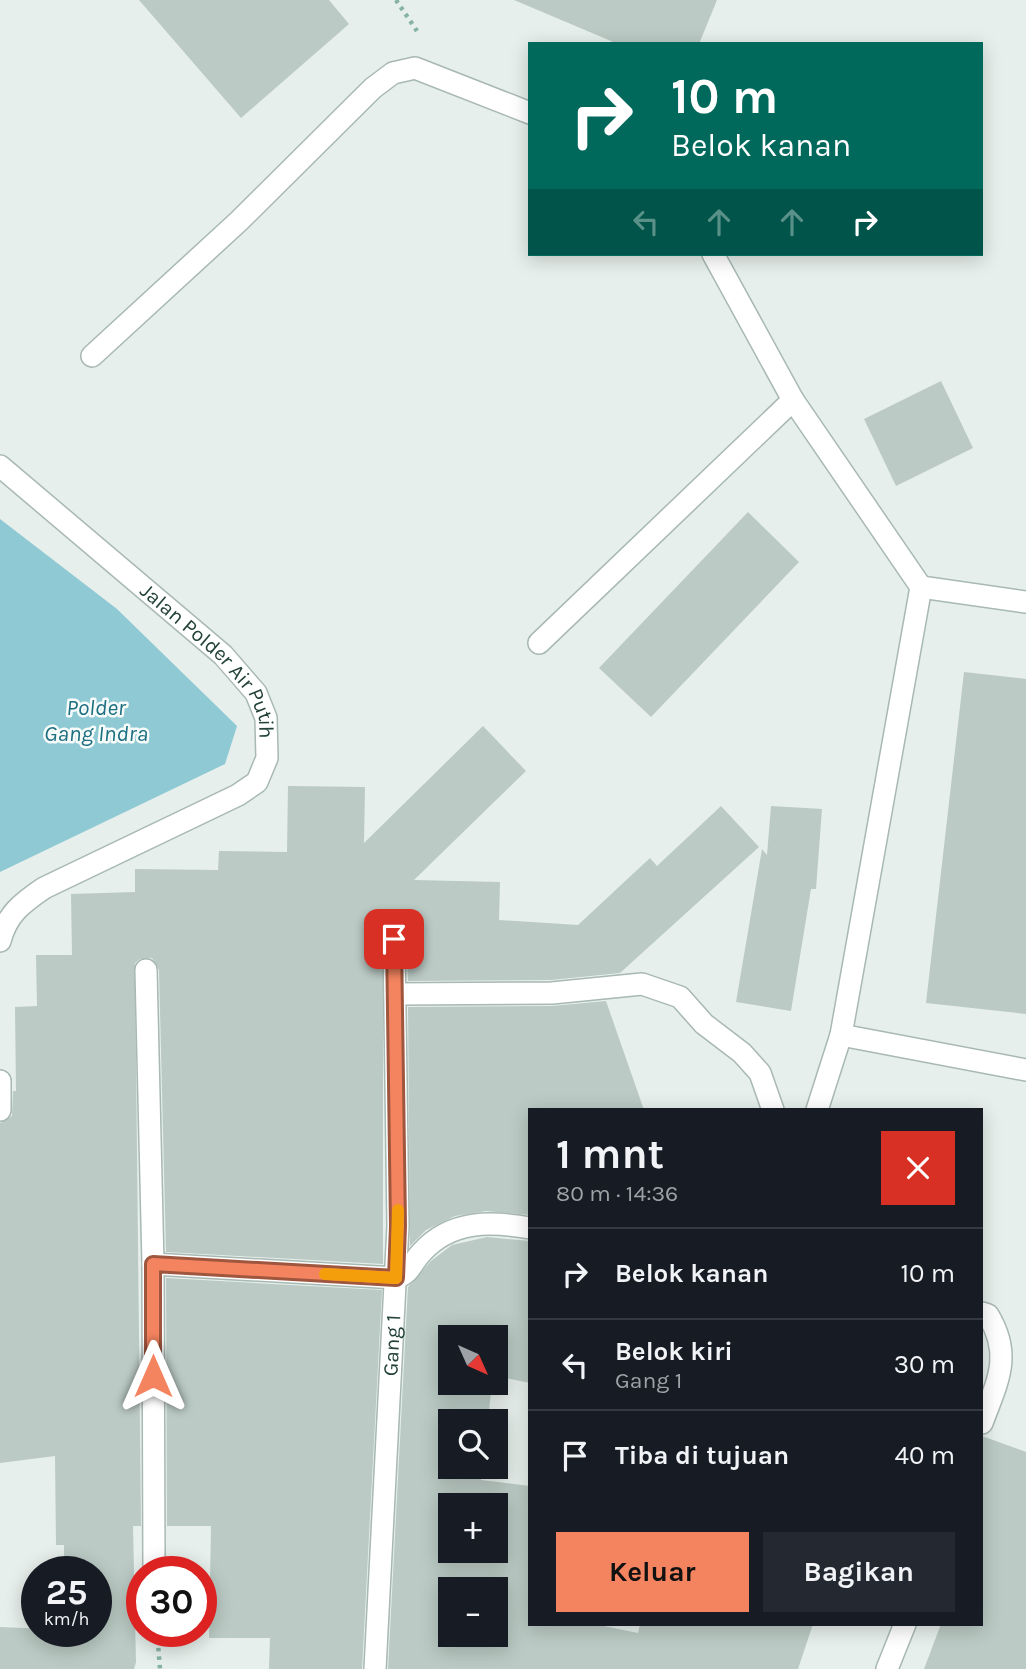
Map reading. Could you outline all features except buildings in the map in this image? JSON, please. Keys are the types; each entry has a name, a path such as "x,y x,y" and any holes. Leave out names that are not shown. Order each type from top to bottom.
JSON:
{"street":[{"path":"92,356 249,212 373,88 393,74 415,68 528,112"},
{"path":"714,256 793,400 921,587 841,1035 818,1108"},
{"path":"538,643 793,400"},
{"name":"Jalan Polder Air Putih","path":"0,466 223,655 256,693 266,718 267,758 257,782 238,795 199,811 44,888 21,904 5,921 0,941"},
{"path":"921,587 1026,602"},
{"name":"Gang 1","path":"375,1669 398,1226 394,939"},
{"path":"146,970 153,1264 154,1556"},
{"path":"396,994 552,993 642,984 680,997 704,1024 742,1053 760,1073 772,1108"},
{"path":"841,1035 1026,1070"},
{"path":"0,1081 0,1110"},
{"path":"153,1264 396,1278 407,1274 431,1242 459,1227 475,1223 528,1228"},
{"path":"983,1313 988,1315 1002,1342 1000,1374 983,1420"},
{"path":"887,1669 904,1626"}],"path":[{"path":"158,1647 160,1669"}],"water":[{"name":"Polder Gang Indra","path":"0,519 117,609 237,726 225,764 0,872"}],"slow traffic":[{"path":"325,1274 396,1278 398,1210"}],"route":[{"path":"153,1376 153,1264 396,1278 398,1226 394,939"}]}
